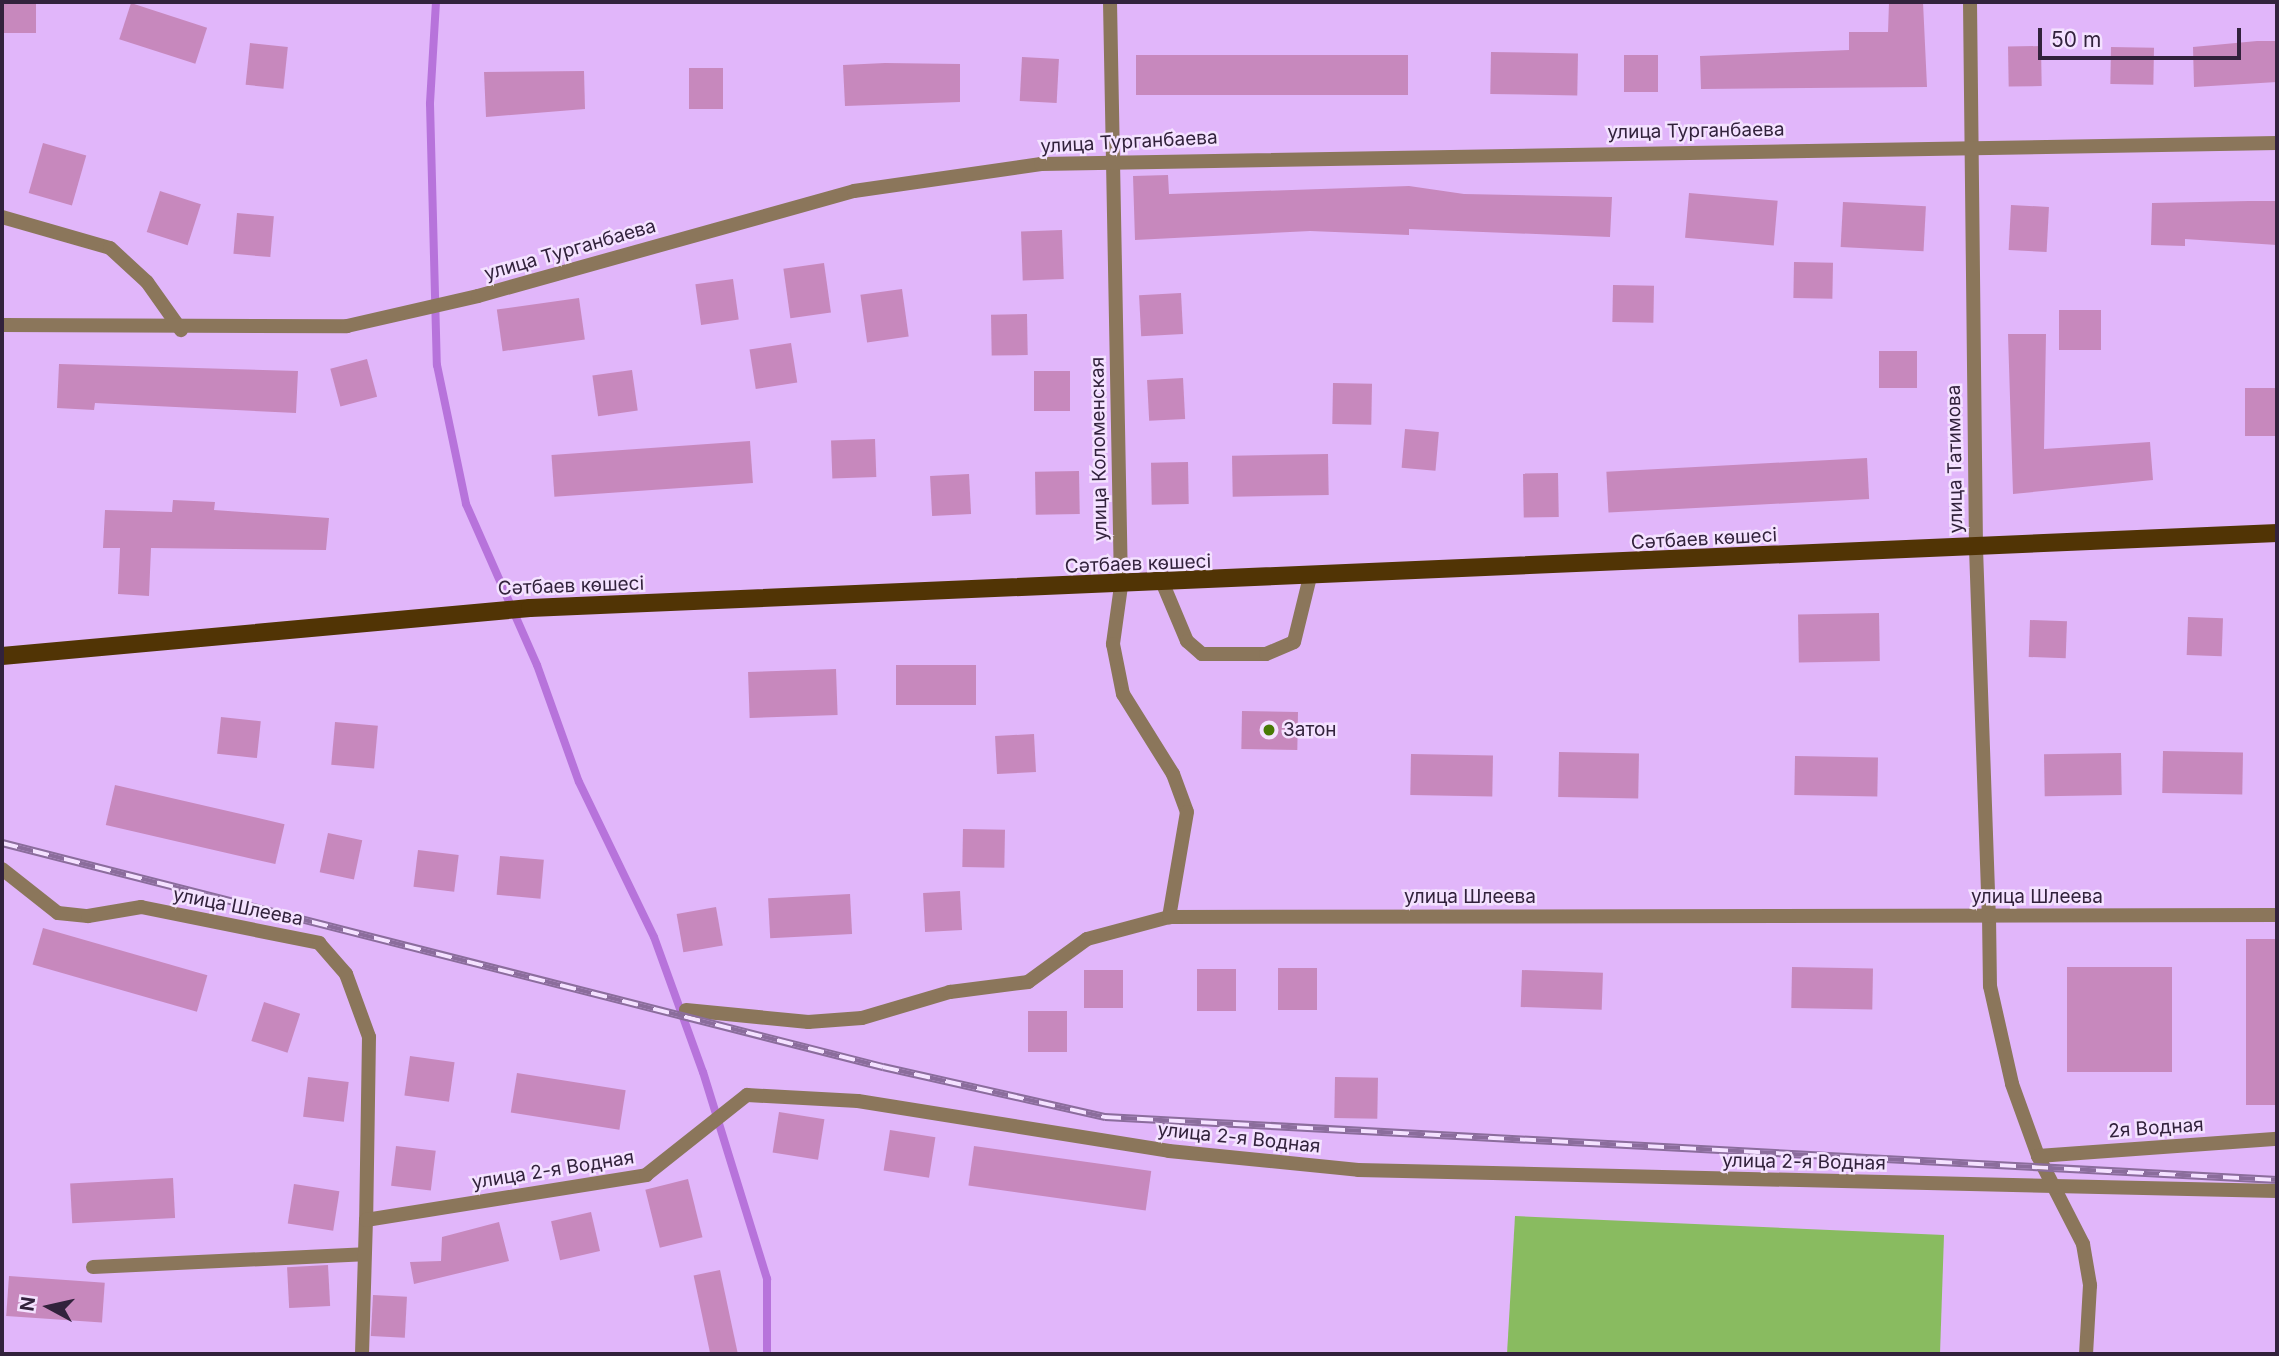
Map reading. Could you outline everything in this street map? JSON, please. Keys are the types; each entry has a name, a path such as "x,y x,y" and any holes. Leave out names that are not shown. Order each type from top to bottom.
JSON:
{"main road":[{"name":"Сәтбаев көшесі","path":"2,656 449,613 530,608 1121,586 2277,533"}],"street":[{"name":"улица Коломенская","path":"1110,2 1121,586 1113,644 1117,676 1173,774 1187,812 1169,917"},
{"name":"улица Татимова","path":"1970,2 1976,548 1990,986 2012,1084 2038,1156 2083,1244 2090,1285 2086,1354"},
{"name":"улица Турганбаева","path":"2,325 181,330 386,319 854,191 1114,158 2277,143"},
{"path":"2,217 110,248 147,282 181,330"},
{"path":"1163,584 1187,641 1202,654 1266,654 1294,642 1310,577"},
{"name":"улица Шлеева","path":"2,869 58,913 88,916 141,907 318,943 346,974 369,1037 366,1220"},
{"name":"улица Шлеева","path":"686,1010 808,1022 862,1018 950,992 1028,982 1087,939 1169,917 2277,915"},
{"name":"улица 2-я Водная","path":"366,1220 646,1175 747,1095 858,1101 1169,1151 1358,1170 2277,1191"},
{"name":"2я Водная","path":"2038,1156 2277,1139"},
{"path":"362,1354 366,1220"},
{"path":"93,1267 365,1254"}],"green space":[{"path":"1515,1216 1944,1235 1940,1354 1507,1354"}],"building":[{"path":"2,2 36,2 36,33 2,33"},
{"path":"1889,2 1923,2 1927,87 1701,89 1700,56 1849,50 1849,32 1888,32"},
{"path":"131,3 207,28 195,64 119,39"},
{"path":"2277,41 2277,82 2194,87 2193,47"},
{"path":"250,43 288,47 283,89 246,85"},
{"path":"2041,46 2042,86 2009,87 2008,47"},
{"path":"2111,47 2154,48 2153,85 2110,84"},
{"path":"1491,52 1578,54 1577,96 1490,94"},
{"path":"1136,55 1408,55 1408,95 1136,95"},
{"path":"1624,55 1658,55 1658,92 1624,92"},
{"path":"1022,57 1059,59 1057,103 1020,101"},
{"path":"960,64 960,102 845,106 843,65"},
{"path":"689,68 723,68 723,109 689,109"},
{"path":"584,71 585,109 486,117 484,72"},
{"path":"43,143 86,155 72,205 29,193"},
{"path":"1168,175 1169,194 1409,186 1464,194 1612,197 1610,237 1409,229 1409,235 1310,231 1135,240 1133,176"},
{"path":"160,191 201,204 188,245 147,232"},
{"path":"1689,193 1778,201 1774,246 1685,238"},
{"path":"2277,201 2277,245 2185,239 2185,246 2151,245 2152,203"},
{"path":"1843,202 1926,206 1924,251 1841,247"},
{"path":"2011,205 2049,207 2047,252 2009,250"},
{"path":"237,213 274,216 270,257 233,254"},
{"path":"1062,230 1064,279 1023,280 1021,231"},
{"path":"1794,262 1833,263 1832,299 1793,298"},
{"path":"824,263 831,313 790,318 783,269"},
{"path":"733,279 739,320 701,325 695,284"},
{"path":"1613,285 1654,286 1653,323 1612,322"},
{"path":"902,289 909,337 867,342 860,295"},
{"path":"1181,293 1183,334 1141,336 1139,295"},
{"path":"579,298 585,340 503,351 497,310"},
{"path":"2059,310 2101,310 2101,350 2059,350"},
{"path":"1027,314 1028,355 992,356 991,315"},
{"path":"2008,334 2046,334 2044,449 2150,442 2153,480 2013,494"},
{"path":"791,343 797,383 756,389 750,350"},
{"path":"1879,351 1917,351 1917,388 1879,388"},
{"path":"367,359 377,397 340,407 330,369"},
{"path":"59,364 298,371 296,413 95,403 94,410 57,408"},
{"path":"632,370 638,411 598,416 592,376"},
{"path":"1034,371 1070,371 1070,411 1034,411"},
{"path":"1183,378 1185,419 1149,421 1147,380"},
{"path":"1333,383 1372,384 1371,425 1332,424"},
{"path":"2245,388 2277,388 2277,436 2245,436"},
{"path":"1405,429 1439,432 1435,471 1402,468"},
{"path":"875,439 876,477 832,479 831,441"},
{"path":"750,441 753,483 554,497 551,455"},
{"path":"1328,454 1329,495 1233,497 1232,456"},
{"path":"1867,458 1869,499 1609,513 1606,472"},
{"path":"1188,462 1189,504 1152,505 1151,463"},
{"path":"1079,471 1080,514 1036,515 1035,472"},
{"path":"1558,473 1559,517 1524,518 1523,474"},
{"path":"969,474 971,514 932,516 930,476"},
{"path":"173,500 215,502 214,510 329,518 326,550 151,548 149,596 118,594 120,548 103,548 105,510 172,512"},
{"path":"1879,613 1880,661 1799,662 1798,614"},
{"path":"2188,617 2223,618 2222,656 2187,655"},
{"path":"2030,620 2067,621 2066,658 2029,657"},
{"path":"896,665 976,665 976,705 896,705"},
{"path":"836,669 838,715 750,718 748,672"},
{"name":"Затон","path":"1242,711 1298,712 1297,750 1241,749"},
{"path":"221,717 261,721 257,758 217,754"},
{"path":"335,722 378,726 374,769 331,765"},
{"path":"1034,734 1036,772 997,774 995,736"},
{"path":"2163,751 2243,752 2242,794 2162,793"},
{"path":"1559,752 1639,753 1638,798 1558,797"},
{"path":"2121,753 2122,795 2045,796 2044,754"},
{"path":"1411,754 1493,755 1492,796 1410,795"},
{"path":"1795,756 1878,757 1877,796 1794,795"},
{"path":"115,785 285,824 275,864 106,825"},
{"path":"963,829 1005,830 1004,868 962,867"},
{"path":"328,833 362,840 354,879 320,872"},
{"path":"418,850 459,855 454,892 413,887"},
{"path":"500,856 544,860 540,899 497,895"},
{"path":"960,891 962,930 925,932 923,893"},
{"path":"850,894 852,934 770,938 768,898"},
{"path":"716,907 723,945 683,952 677,914"},
{"path":"43,928 207,975 197,1012 33,965"},
{"path":"2246,939 2277,939 2277,1105 2246,1105"},
{"path":"1792,967 1873,968 1872,1009 1791,1008"},
{"path":"2067,967 2172,967 2172,1072 2067,1072"},
{"path":"1278,968 1317,968 1317,1010 1278,1010"},
{"path":"1197,969 1236,969 1236,1011 1197,1011"},
{"path":"1084,970 1123,970 1123,1008 1084,1008"},
{"path":"1522,970 1603,973 1602,1010 1521,1007"},
{"path":"264,1002 300,1014 287,1053 251,1041"},
{"path":"1028,1011 1067,1011 1067,1052 1028,1052"},
{"path":"410,1056 455,1062 449,1102 404,1096"},
{"path":"517,1073 626,1090 619,1130 511,1113"},
{"path":"308,1077 349,1082 344,1122 303,1117"},
{"path":"1335,1077 1378,1078 1377,1119 1334,1118"},
{"path":"779,1112 824,1119 818,1160 773,1152"},
{"path":"890,1130 935,1137 929,1178 884,1170"},
{"path":"396,1146 436,1151 431,1191 391,1186"},
{"path":"974,1146 1151,1171 1146,1211 968,1186"},
{"path":"173,1178 175,1218 72,1223 70,1183"},
{"path":"688,1179 703,1237 660,1248 645,1190"},
{"path":"294,1184 339,1191 333,1231 288,1224"},
{"path":"591,1212 600,1251 560,1260 551,1221"},
{"path":"499,1222 509,1261 414,1284 410,1262 441,1261 442,1237"},
{"path":"328,1265 330,1306 289,1308 287,1267"},
{"path":"720,1270 738,1354 710,1354 694,1276"},
{"path":"9,1276 105,1283 102,1323 6,1316"},
{"path":"373,1295 407,1297 405,1338 371,1336"}],"waterway":[{"path":"436,2 430,104 437,365 466,504 537,665 579,782 654,937 703,1072 767,1279 767,1354"}],"railway":[{"path":"2,843 883,1067 1105,1117 2277,1180"}],"place":[{"name":"Затон","path":"1269,730"}]}
